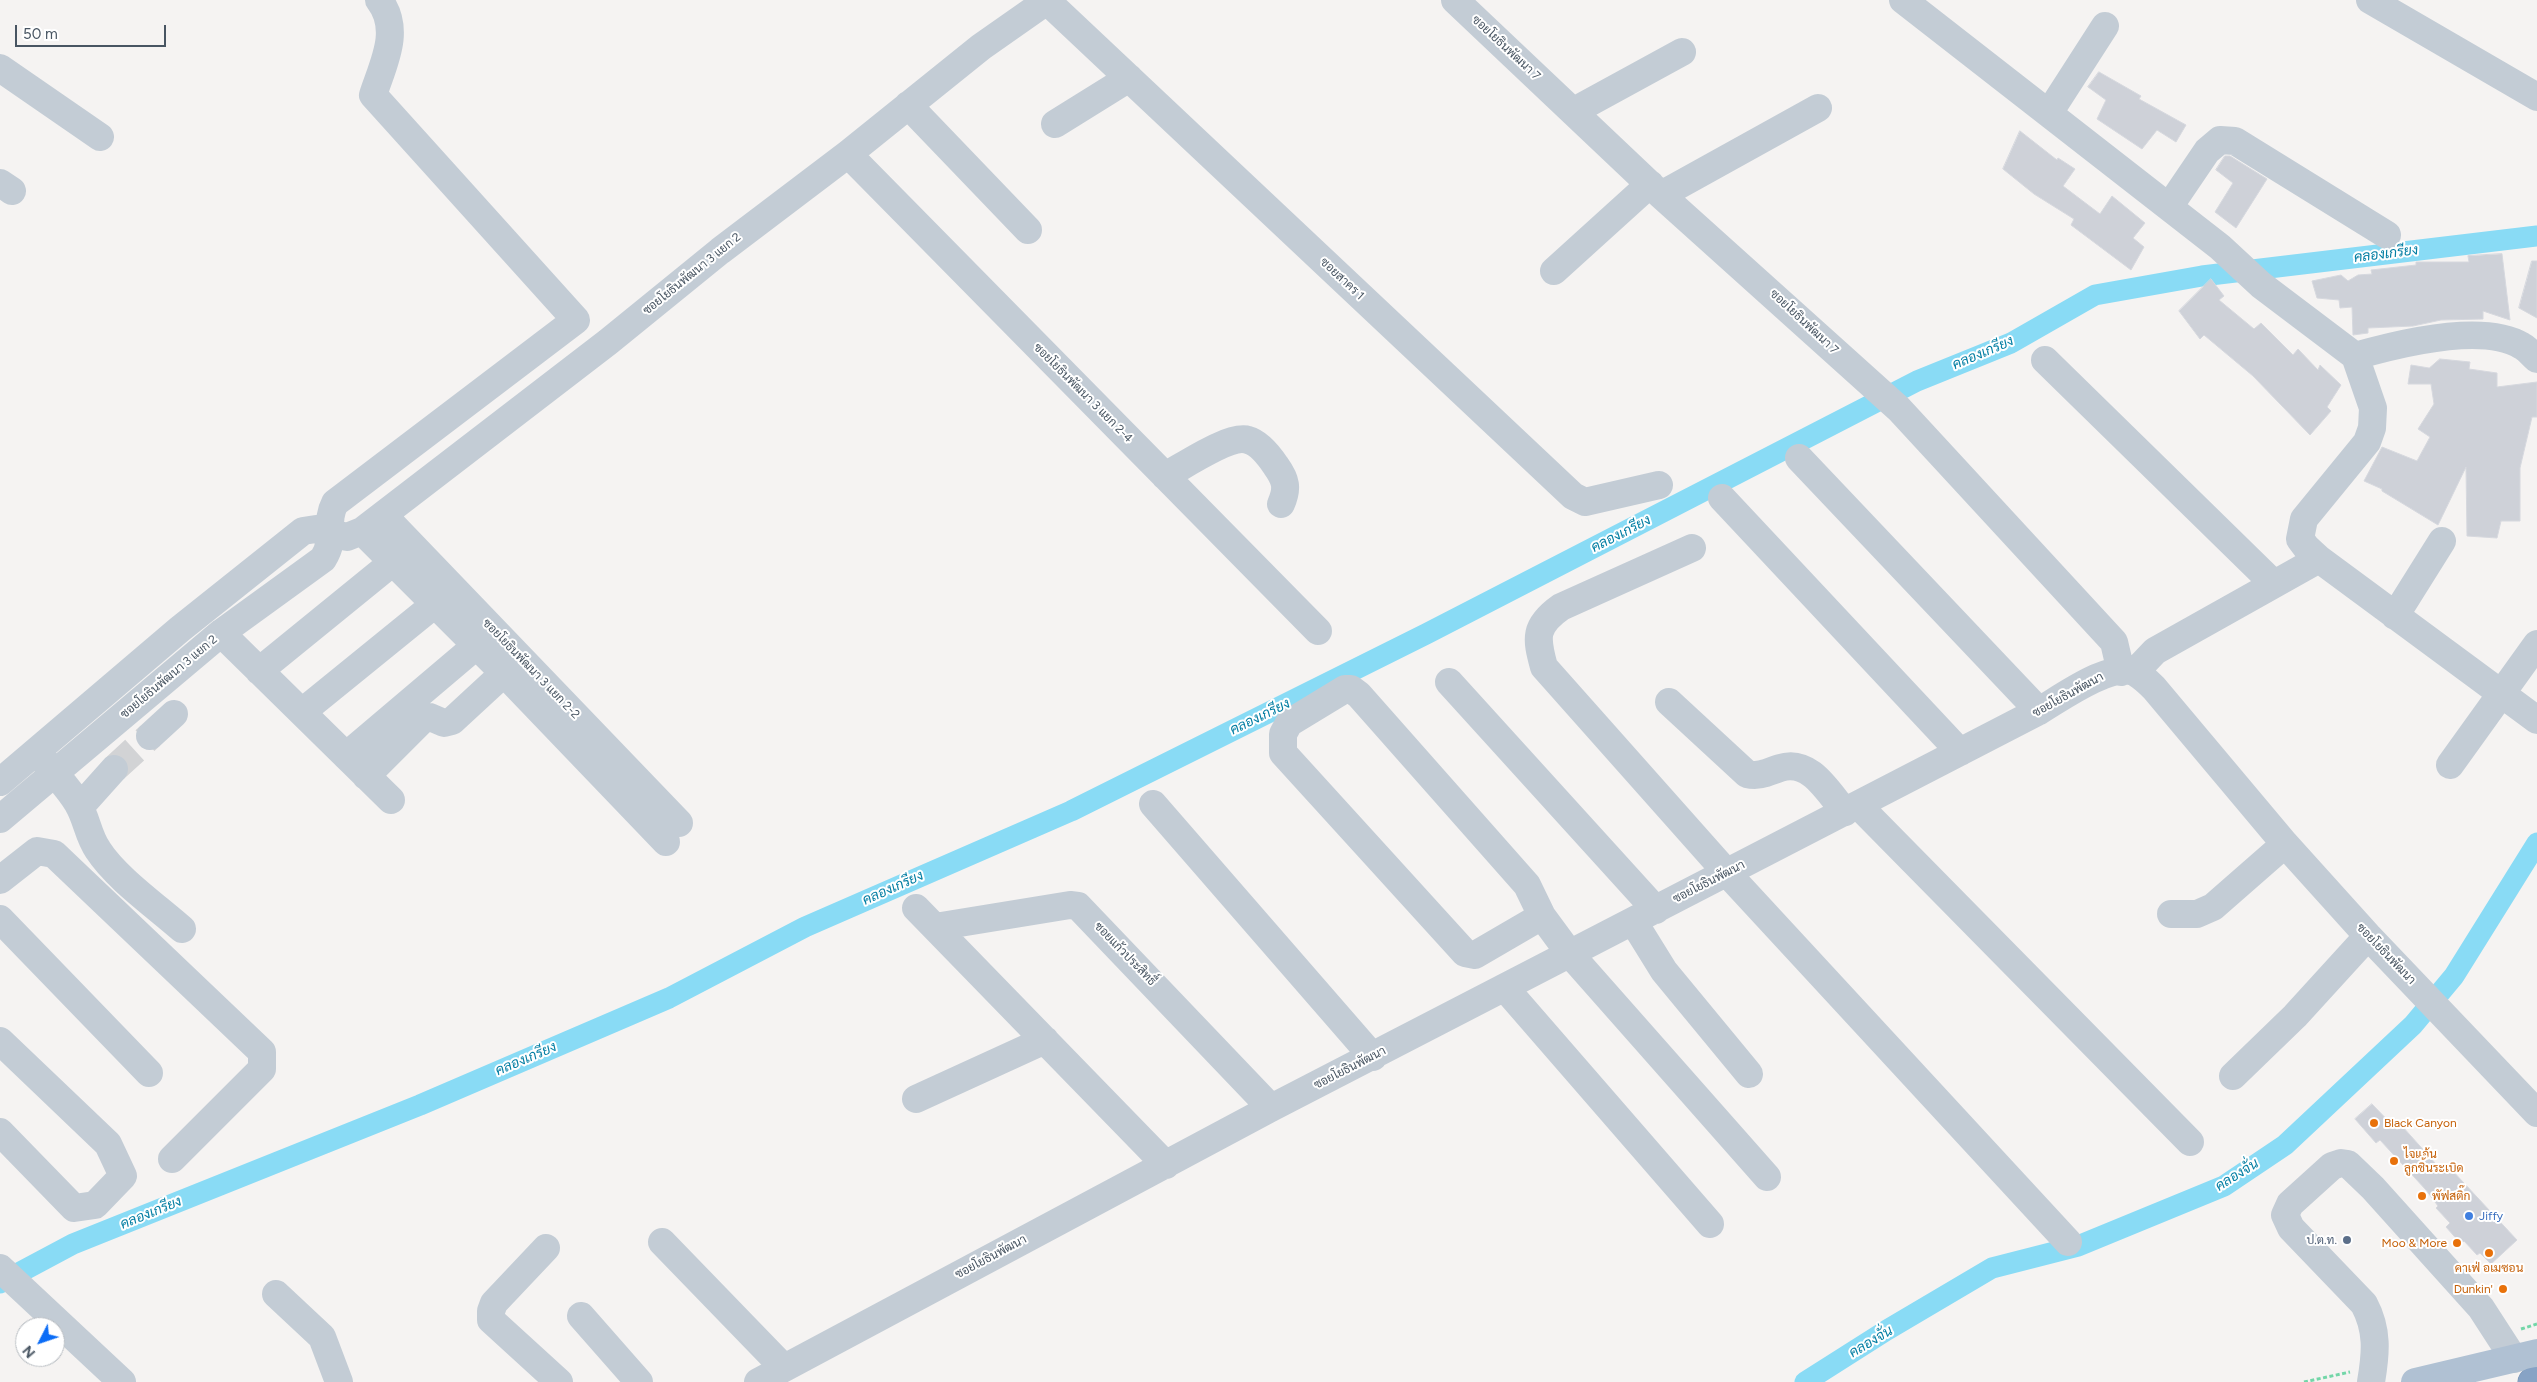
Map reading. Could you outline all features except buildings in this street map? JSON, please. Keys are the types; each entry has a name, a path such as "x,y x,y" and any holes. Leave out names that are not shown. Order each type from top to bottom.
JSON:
{"highway":[{"path":"2532,1382 2537,1381"}],"main road":[{"path":"2415,1382 2525,1356"}],"street":[{"name":"ซอยโยธินพัฒนา 3 แยก 2","path":"6,804 54,774 221,633 323,559 330,547 329,514 335,503 576,320 373,95 392,36 384,6 379,0"},
{"name":"ซอยโยธินพัฒนา 7","path":"1454,0 1655,190 1899,409 2114,642 2128,672"},
{"path":"1903,0 2220,247 2261,285 2355,356 2373,408 2372,428 2367,442 2304,519 2300,539 2319,559 2537,720"},
{"path":"2370,0 2537,97"},
{"name":"ซอยโยธินพัฒนา 3 แยก 2","path":"0,782 180,629 303,531 316,529 347,537 372,523 608,342 720,251 848,154 980,47 1038,3"},
{"name":"ซอยสาคร 1","path":"1038,3 1129,78 1573,496 1585,502 1659,485"},
{"path":"2049,113 2104,26"},
{"path":"1574,112 1682,52"},
{"path":"0,68 100,138"},
{"path":"1055,124 1129,78"},
{"path":"908,105 1028,230"},
{"path":"1554,272 1655,190 1818,108"},
{"path":"2169,207 2207,151 2220,140 2235,141 2387,235"},
{"name":"ซอยโยธินพัฒนา 3 แยก 2-4","path":"848,154 1318,631"},
{"path":"2355,356 2413,340 2478,336 2509,341 2522,346 2537,359"},
{"path":"2045,360 2274,584"},
{"path":"1165,476 1222,445 1247,439 1256,444 1273,461 1284,478 1287,490 1281,504"},
{"path":"1798,458 2039,712"},
{"path":"1722,498 1960,752"},
{"path":"366,776 423,719 430,717 444,723 452,721 504,673 393,562 372,523"},
{"name":"ซอยโยธินพัฒนา 3 แยก 2-2","path":"372,523 672,832 504,673"},
{"path":"2395,616 2442,541"},
{"path":"1692,548 1561,607 1546,618 1537,642 1544,667 1726,873 2068,1242"},
{"path":"2128,672 2155,651 2319,559"},
{"path":"259,671 393,562"},
{"path":"302,712 435,604"},
{"path":"221,633 391,800"},
{"path":"2450,765 2537,644"},
{"path":"346,756 476,645"},
{"name":"ซอยโยธินพัฒนา","path":"758,1382 1271,1108 2039,712 2094,679 2114,671 2128,672 2154,688 2285,844 2368,936 2448,1018 2531,1097"},
{"path":"1449,682 1644,916 1664,971 1749,1074"},
{"path":"1542,916 1476,955 1465,953 1283,753 1282,734 1289,723 1345,689 1351,689 1359,695 1528,885 1542,916 1570,954 1767,1177"},
{"path":"1669,702 1747,774 1759,776 1791,764 1802,766 1813,775 1852,808 2190,1142"},
{"path":"150,736 174,714"},
{"path":"37,752 54,774 70,790 80,807 83,820 98,851 111,866 182,929"},
{"path":"80,807 114,769"},
{"path":"1153,804 1373,1057"},
{"path":"2171,914 2197,914 2213,907 2285,844"},
{"path":"0,880 37,852 54,854 262,1052 262,1069 172,1159"},
{"name":"ซอยแก้วประสิทธื์","path":"935,927 1070,905 1078,906 1271,1108"},
{"path":"916,908 1166,1165"},
{"path":"0,919 148,1072"},
{"path":"2233,1076 2272,1040 2368,936"},
{"path":"1505,988 1710,1224"},
{"path":"916,1099 1045,1040"},
{"path":"0,1041 108,1144 123,1176 95,1205 74,1208 0,1132"},
{"path":"2371,1382 2377,1351 2370,1315 2364,1304 2291,1228 2285,1215 2290,1204 2332,1166 2341,1163 2348,1164 2373,1188 2525,1356"},
{"path":"662,1242 784,1368"},
{"path":"546,1248 494,1303 491,1311 491,1320 559,1382"},
{"path":"0,1268 122,1382"},
{"path":"276,1294 322,1337 339,1382"},
{"path":"581,1316 639,1382"}],"waterway":[{"name":"คลองเกรียง","path":"0,1283 73,1244 420,1105 669,998 805,927 1071,811 1426,634 1917,381 2011,343 2095,295 2202,276 2537,236"},
{"name":"คลองจั่น","path":"1805,1382 1887,1330 1992,1268 2078,1246 2224,1186 2285,1145 2413,1025 2454,976 2537,843"}],"tunnel":[{"path":"114,769 150,736"}],"place":[{"name":"Black Canyon","path":"2374,1123"},
{"name":"ไจแอ้น ลูกชิ้นระเบิด","path":"2394,1161"},
{"name":"พัฟสติ๊ก","path":"2422,1196"},
{"name":"Jiffy","path":"2469,1216"},
{"name":"ป.ต.ท.","path":"2347,1240"},
{"name":"Moo & More","path":"2457,1243"},
{"name":"คาเฟ่ อเมซอน","path":"2489,1253"},
{"name":"Dunkin'","path":"2503,1289"}]}
